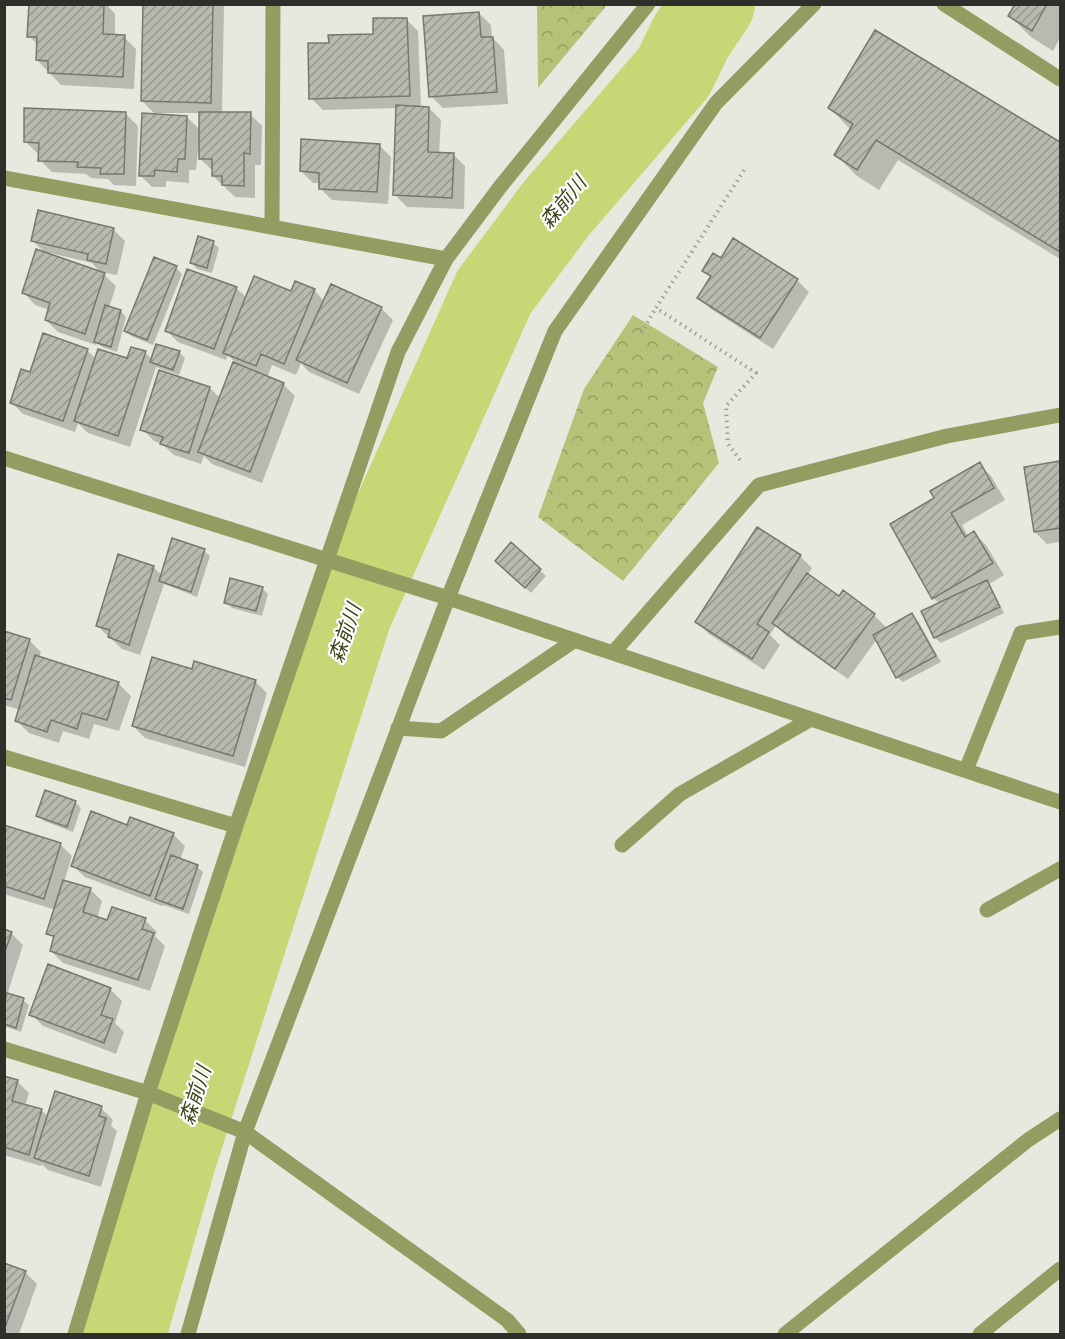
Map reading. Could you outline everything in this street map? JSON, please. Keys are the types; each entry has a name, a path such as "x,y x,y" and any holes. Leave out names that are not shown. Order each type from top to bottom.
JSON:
{"street":[{"path":"272,226 273,4"},
{"path":"75,1335 148,1092 398,352 446,259 500,187 648,4"},
{"path":"188,1335 245,1132 448,598 555,331 716,103 814,4"},
{"path":"944,4 1060,79"},
{"path":"4,178 446,259"},
{"path":"613,653 759,485 947,436 1060,415"},
{"path":"4,458 448,598 1060,802"},
{"path":"966,770 1021,633 1060,627"},
{"path":"398,728 441,731 574,640"},
{"path":"622,845 680,794 811,719"},
{"path":"4,757 237,826"},
{"path":"987,910 1060,869"},
{"path":"4,1049 148,1092 245,1132 507,1320 519,1335"},
{"path":"785,1335 1029,1140 1060,1119"},
{"path":"980,1335 1060,1269"}],"path":[{"path":"641,333 746,167"},
{"path":"656,308 756,374 726,406 728,444 759,485"}],"green space":[{"path":"537,5 607,5 538,88"},
{"path":"633,315 718,367 703,403 719,463 623,581 538,517 584,389"}],"building":[{"path":"29,4 104,4 103,34 125,35 123,77 48,73 48,61 36,60 37,37 27,37"},
{"path":"143,4 213,4 211,103 141,101"},
{"path":"1015,4 1047,4 1032,31 1008,16"},
{"path":"479,12 481,37 493,37 497,92 429,97 423,16"},
{"path":"373,18 407,18 410,96 309,99 308,43 329,43 328,35 373,34"},
{"path":"875,30 1060,142 1060,252 876,140 857,170 834,155 853,124 828,108"},
{"path":"396,105 429,107 428,152 454,153 452,198 393,195"},
{"path":"24,108 126,112 124,174 100,174 101,168 77,167 78,162 38,161 39,143 24,142"},
{"path":"199,112 251,112 250,154 244,153 244,186 222,185 222,176 212,176 212,159 199,159"},
{"path":"142,113 187,116 185,159 178,159 177,172 155,170 154,176 139,176"},
{"path":"301,139 380,144 377,192 319,189 319,173 300,171"},
{"path":"38,210 114,228 106,264 87,260 88,254 31,241"},
{"path":"198,236 214,241 207,268 190,263"},
{"path":"733,238 798,279 760,338 697,298 711,276 702,271 713,253 721,258"},
{"path":"36,249 105,273 85,334 45,320 50,303 22,293"},
{"path":"154,257 177,266 147,340 124,331"},
{"path":"187,269 237,287 214,349 165,331"},
{"path":"254,276 291,291 295,281 315,289 284,364 261,354 256,366 223,353"},
{"path":"331,284 382,307 347,383 296,360"},
{"path":"105,305 121,310 111,347 94,342"},
{"path":"43,333 88,349 63,421 10,403 21,369 30,372"},
{"path":"156,344 180,351 173,370 150,362"},
{"path":"131,347 146,351 118,436 74,421 98,349 127,358"},
{"path":"233,362 284,383 250,472 198,452"},
{"path":"159,370 210,387 189,453 160,444 163,437 140,430"},
{"path":"1060,461 1060,528 1034,532 1024,467"},
{"path":"980,462 994,488 951,513 965,537 974,531 993,563 932,599 890,524 934,498 930,491"},
{"path":"757,527 801,555 757,624 769,632 752,659 695,622"},
{"path":"172,538 205,549 191,592 159,581"},
{"path":"511,542 541,569 525,588 495,561"},
{"path":"118,554 154,566 129,645 108,637 110,630 96,626"},
{"path":"807,573 839,596 843,590 875,614 835,669 772,623"},
{"path":"230,578 263,587 256,611 224,603"},
{"path":"987,580 1000,607 934,638 921,611"},
{"path":"912,613 936,656 896,678 873,635"},
{"path":"4,631 30,639 11,700 4,698"},
{"path":"35,655 119,682 107,720 82,713 77,729 51,720 47,732 15,721"},
{"path":"152,657 192,669 194,661 256,680 233,756 132,726"},
{"path":"45,790 76,801 67,827 36,816"},
{"path":"91,811 127,825 130,817 174,833 150,896 71,866"},
{"path":"4,825 61,843 44,899 4,886"},
{"path":"171,855 198,865 183,909 155,899"},
{"path":"63,880 91,888 83,912 107,920 112,907 146,918 142,929 154,933 138,980 50,951 54,936 46,934"},
{"path":"4,929 12,932 4,954"},
{"path":"48,964 111,988 101,1015 113,1019 104,1043 29,1015"},
{"path":"7,993 24,998 16,1028 4,1024 4,1004"},
{"path":"4,1076 18,1080 12,1101 42,1109 29,1155 4,1147"},
{"path":"55,1091 102,1106 99,1116 106,1118 89,1176 34,1158"},
{"path":"4,1263 26,1271 4,1330"}],"waterway":[{"name":"森前川","path":"124,1334 175,1157 350,614 494,292 556,209 674,72 691,37 713,4"}]}
